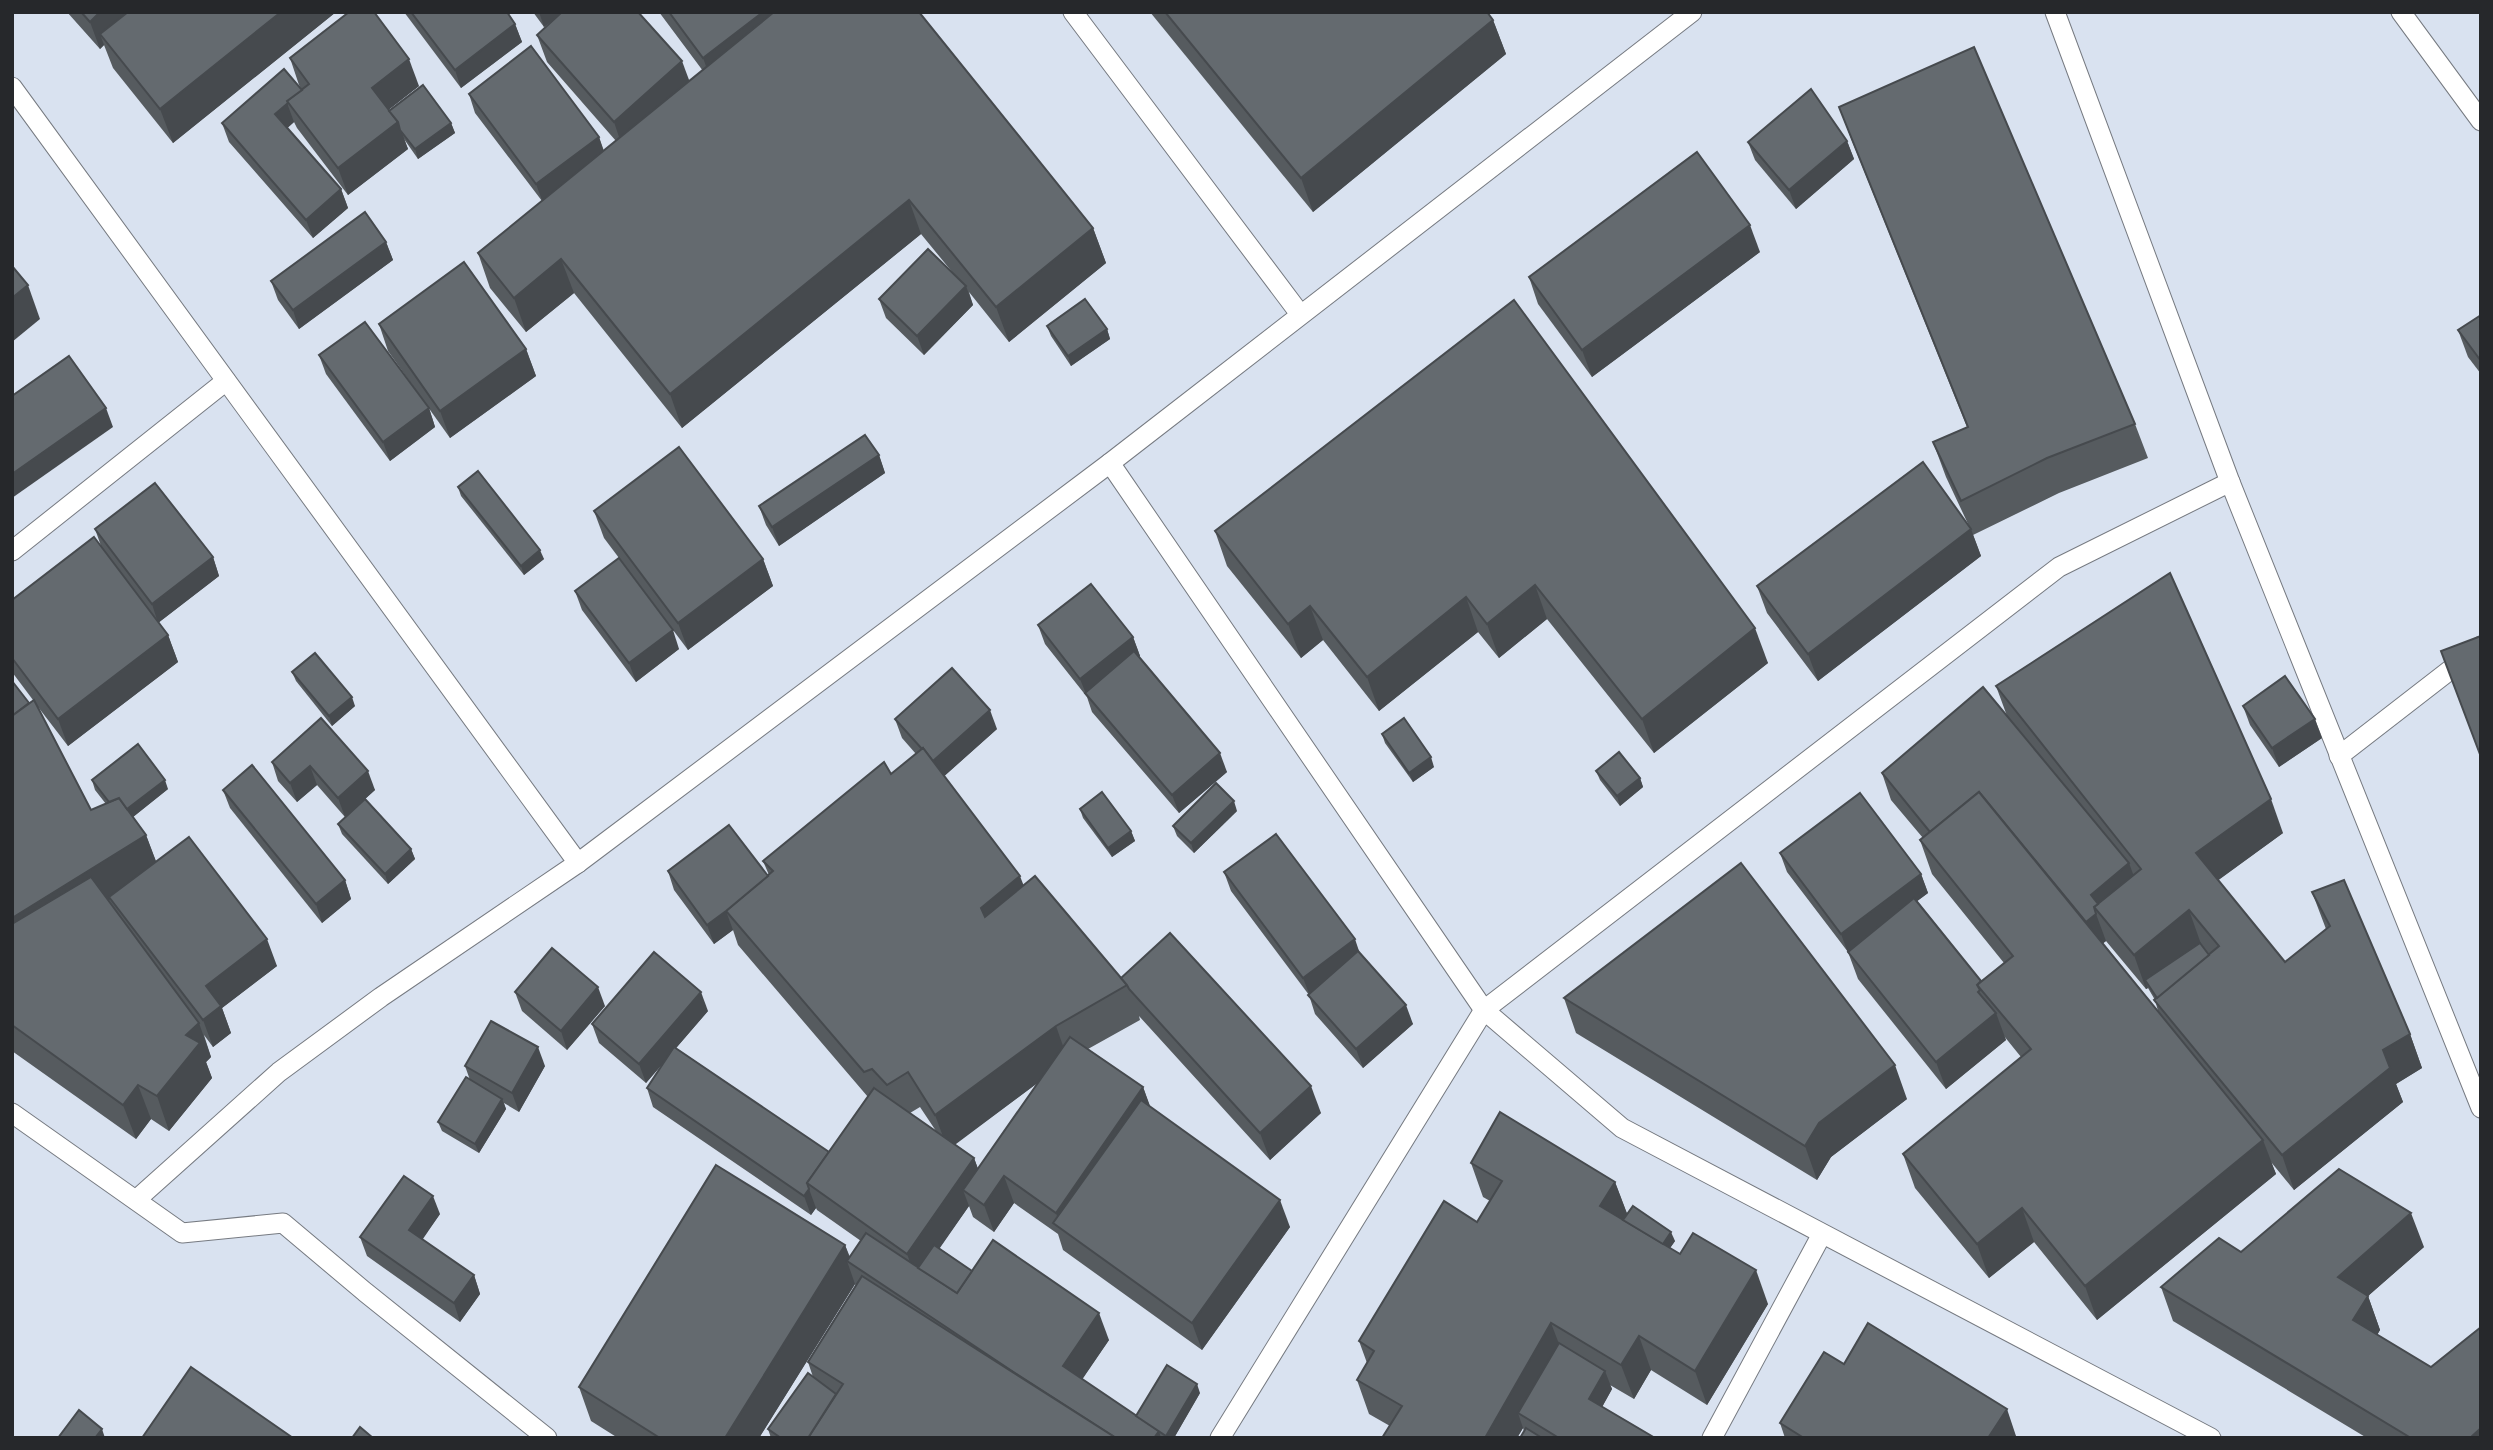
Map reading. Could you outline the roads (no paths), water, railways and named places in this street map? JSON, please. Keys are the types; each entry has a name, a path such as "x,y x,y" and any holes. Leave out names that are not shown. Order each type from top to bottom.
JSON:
{"lane":[{"path":"1073,12 1300,314"},
{"path":"136,1200 279,1072 381,997 578,863 1110,463 1692,12"},
{"path":"2054,12 2230,482 2481,1108"},
{"path":"2401,12 2481,121"},
{"path":"12,87 578,863"},
{"path":"12,551 226,381"},
{"path":"1110,463 1484,1010 1622,1128 2211,1438"},
{"path":"1220,1438 1484,1010 2059,567 2230,482"},
{"path":"2339,756 2481,646"},
{"path":"12,1113 182,1233 283,1223 547,1438"},
{"path":"1712,1438 1822,1234"}]}
